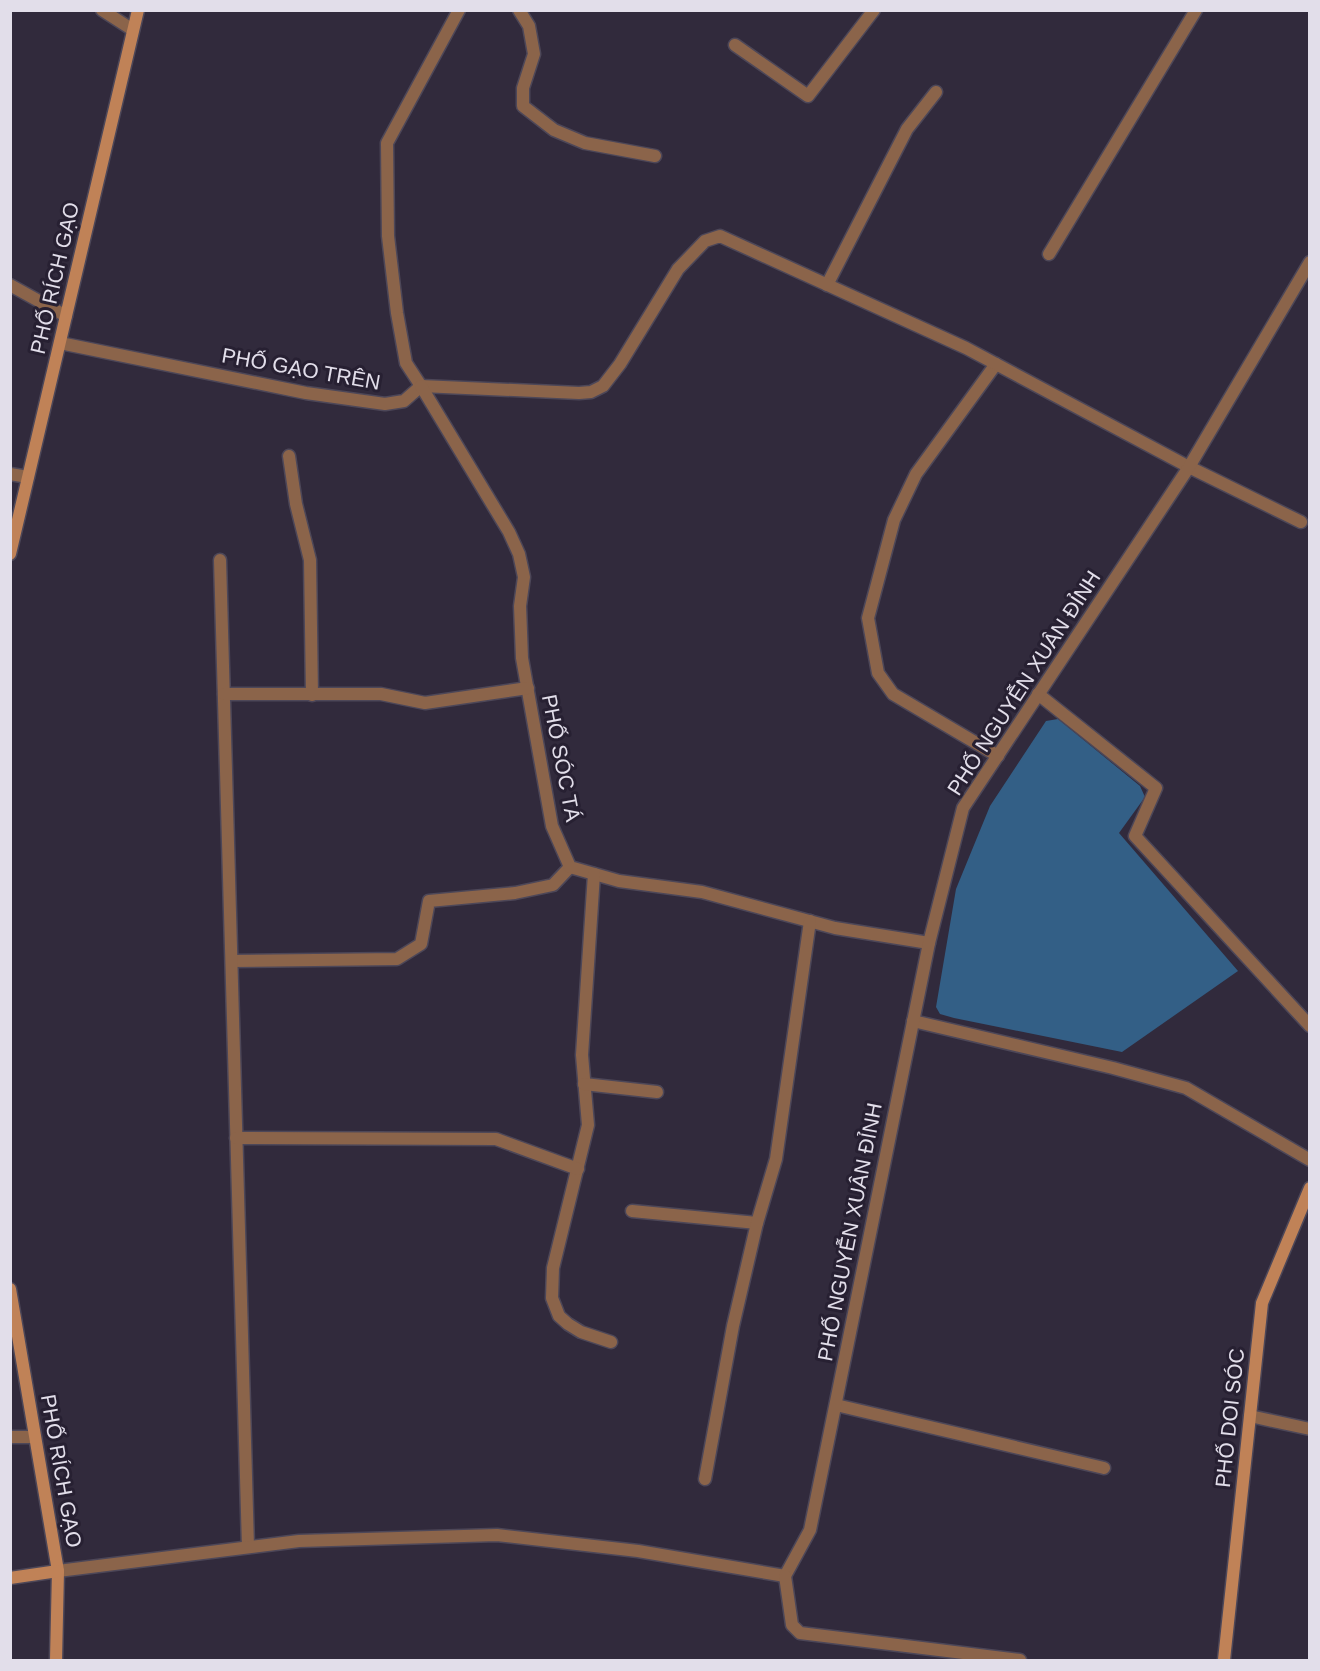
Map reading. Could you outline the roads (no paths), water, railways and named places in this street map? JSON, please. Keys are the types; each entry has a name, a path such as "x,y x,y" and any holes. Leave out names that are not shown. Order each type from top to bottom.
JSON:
{"street":[{"path":"102,10 133,30"},
{"name":"PHỐ RÍCH GẠO","path":"10,554 138,10"},
{"name":"PHỐ GẠO TRÊN","path":"60,343 306,393 385,404 404,401 421,386 406,363 398,313 388,236 387,143 459,10"},
{"path":"519,10 529,26 534,54 523,88 523,106 554,130 585,143 655,156"},
{"path":"735,45 808,96 874,10"},
{"path":"1049,254 1196,10"},
{"path":"827,285 907,129 936,92"},
{"path":"421,386 579,393 603,386 620,364 678,269 705,241 720,236 996,364 1301,522"},
{"name":"PHỐ NGUYỄN XUÂN ĐỈNH","path":"785,1576 810,1530 929,943 963,808 1189,466 1310,262"},
{"path":"10,285 66,316"},
{"path":"996,364 916,474 894,520 868,618 878,673 894,694 998,756"},
{"name":"PHỐ SÓC TÁ","path":"421,386 519,554 524,577 520,606 522,658 552,826 570,867"},
{"path":"289,456 296,504 310,560 312,694"},
{"path":"10,474 28,477"},
{"path":"220,560 248,1548"},
{"path":"224,694 381,694 425,704 528,688"},
{"path":"1038,694 1156,788 1135,836 1310,1026"},
{"path":"231,961 397,959 421,944 429,901 515,893 553,885 570,867 619,881 702,892 835,928 929,943"},
{"path":"594,874 582,1055 588,1125 553,1268 552,1298 559,1316 568,1324 581,1332 611,1342"},
{"path":"705,1479 733,1326 757,1223 776,1159 810,921"},
{"path":"913,1021 1113,1068 1186,1088 1310,1160"},
{"path":"584,1084 657,1092"},
{"path":"236,1138 496,1139 578,1169"},
{"name":"PHỐ DOI SÓC","path":"1224,1660 1262,1303 1310,1188"},
{"path":"632,1211 757,1223"},
{"name":"PHỐ RÍCH GẠO","path":"10,1289 58,1571 56,1660"},
{"path":"836,1405 1104,1468"},
{"path":"1250,1416 1310,1429"},
{"path":"10,1437 35,1437"},
{"path":"10,1578 299,1541 497,1535 638,1551 785,1576 792,1625 800,1633 1020,1660"}],"water":[{"path":"1058,719 1140,786 1145,797 1119,833 1238,971 1122,1052 954,1018 940,1014 936,1007 956,889 990,806 1046,721"}]}
